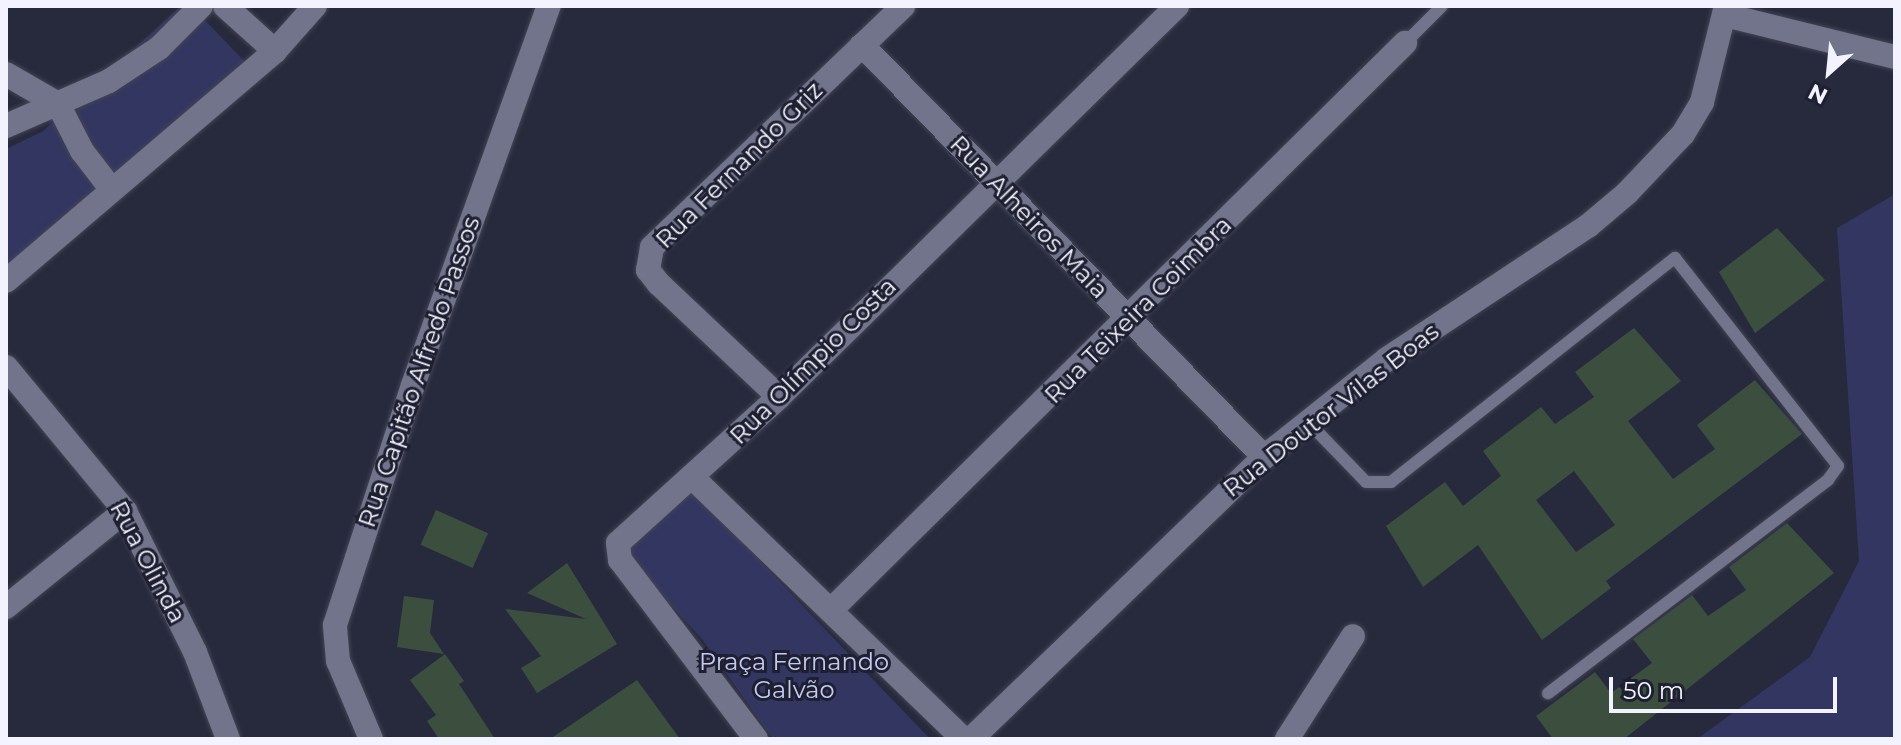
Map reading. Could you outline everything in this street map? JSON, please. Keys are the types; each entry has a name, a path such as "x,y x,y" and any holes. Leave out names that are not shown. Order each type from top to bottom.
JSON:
{"street":[{"path":"6,126 109,81 159,48 201,6"},
{"path":"225,6 275,51"},
{"path":"6,281 275,51 315,6"},
{"name":"Rua Capitão Alfredo Passos","path":"371,739 338,661 335,625 403,414 549,6"},
{"name":"Rua Olímpio Costa","path":"756,739 617,552 622,538 693,478 779,397 993,180 1177,6"},
{"name":"Rua Fernando Griz","path":"779,397 659,284 648,262 660,235 862,45 895,8"},
{"path":"1726,11 1895,57"},
{"name":"Rua Doutor Vilas Boas","path":"971,739 1264,457 1308,422 1627,193 1683,134 1702,102 1726,11"},
{"name":"Rua Teixeira Coimbra","path":"831,610 1130,321 1405,43"},
{"name":"Rua Alheiros Maia","path":"862,45 1264,457"},
{"path":"6,74 58,104 82,151 112,190"},
{"name":"Rua Olinda","path":"6,367 125,511 195,652 228,739"},
{"path":"693,478 963,739"},
{"path":"6,607 125,511"},
{"path":"1287,739 1353,636"}],"lane":[{"name":"Rua Teixeira Coimbra","path":"1405,43 1442,6"},
{"path":"1308,422 1366,482 1384,485 1675,258 1838,466 1548,693"}],"green space":[{"path":"181,6 191,6 260,77 6,293 6,149 43,131"},
{"path":"1895,194 1895,739 1697,739 1810,657 1859,561 1837,228"},
{"name":"Praça Fernando Galvão","path":"686,490 695,493 930,739 773,739 702,639 623,553"}],"building":[{"path":"1777,228 1825,280 1755,333 1719,272"},
{"path":"1634,328 1681,381 1628,421 1673,479 1715,449 1697,425 1755,380 1802,434 1606,581 1611,588 1542,640 1478,545 1423,587 1386,526 1445,482 1463,506 1501,476 1483,451 1541,407 1555,424 1594,397 1575,372","holes":["1574,471 1615,525 1576,552 1536,500"]},
{"path":"436,510 488,533 473,568 421,545"},
{"path":"1787,523 1834,573 1624,739 1553,739 1536,716 1595,672 1611,693 1652,663 1633,639 1692,595 1708,616 1746,590 1729,567"},
{"path":"567,563 617,644 537,693 521,668 541,656 505,609 586,619 527,593"},
{"path":"404,596 434,600 430,633 444,654 397,647"},
{"path":"445,654 464,681 459,684 495,739 439,739 427,721 436,715 410,680"},
{"path":"637,680 680,739 550,739"}]}
